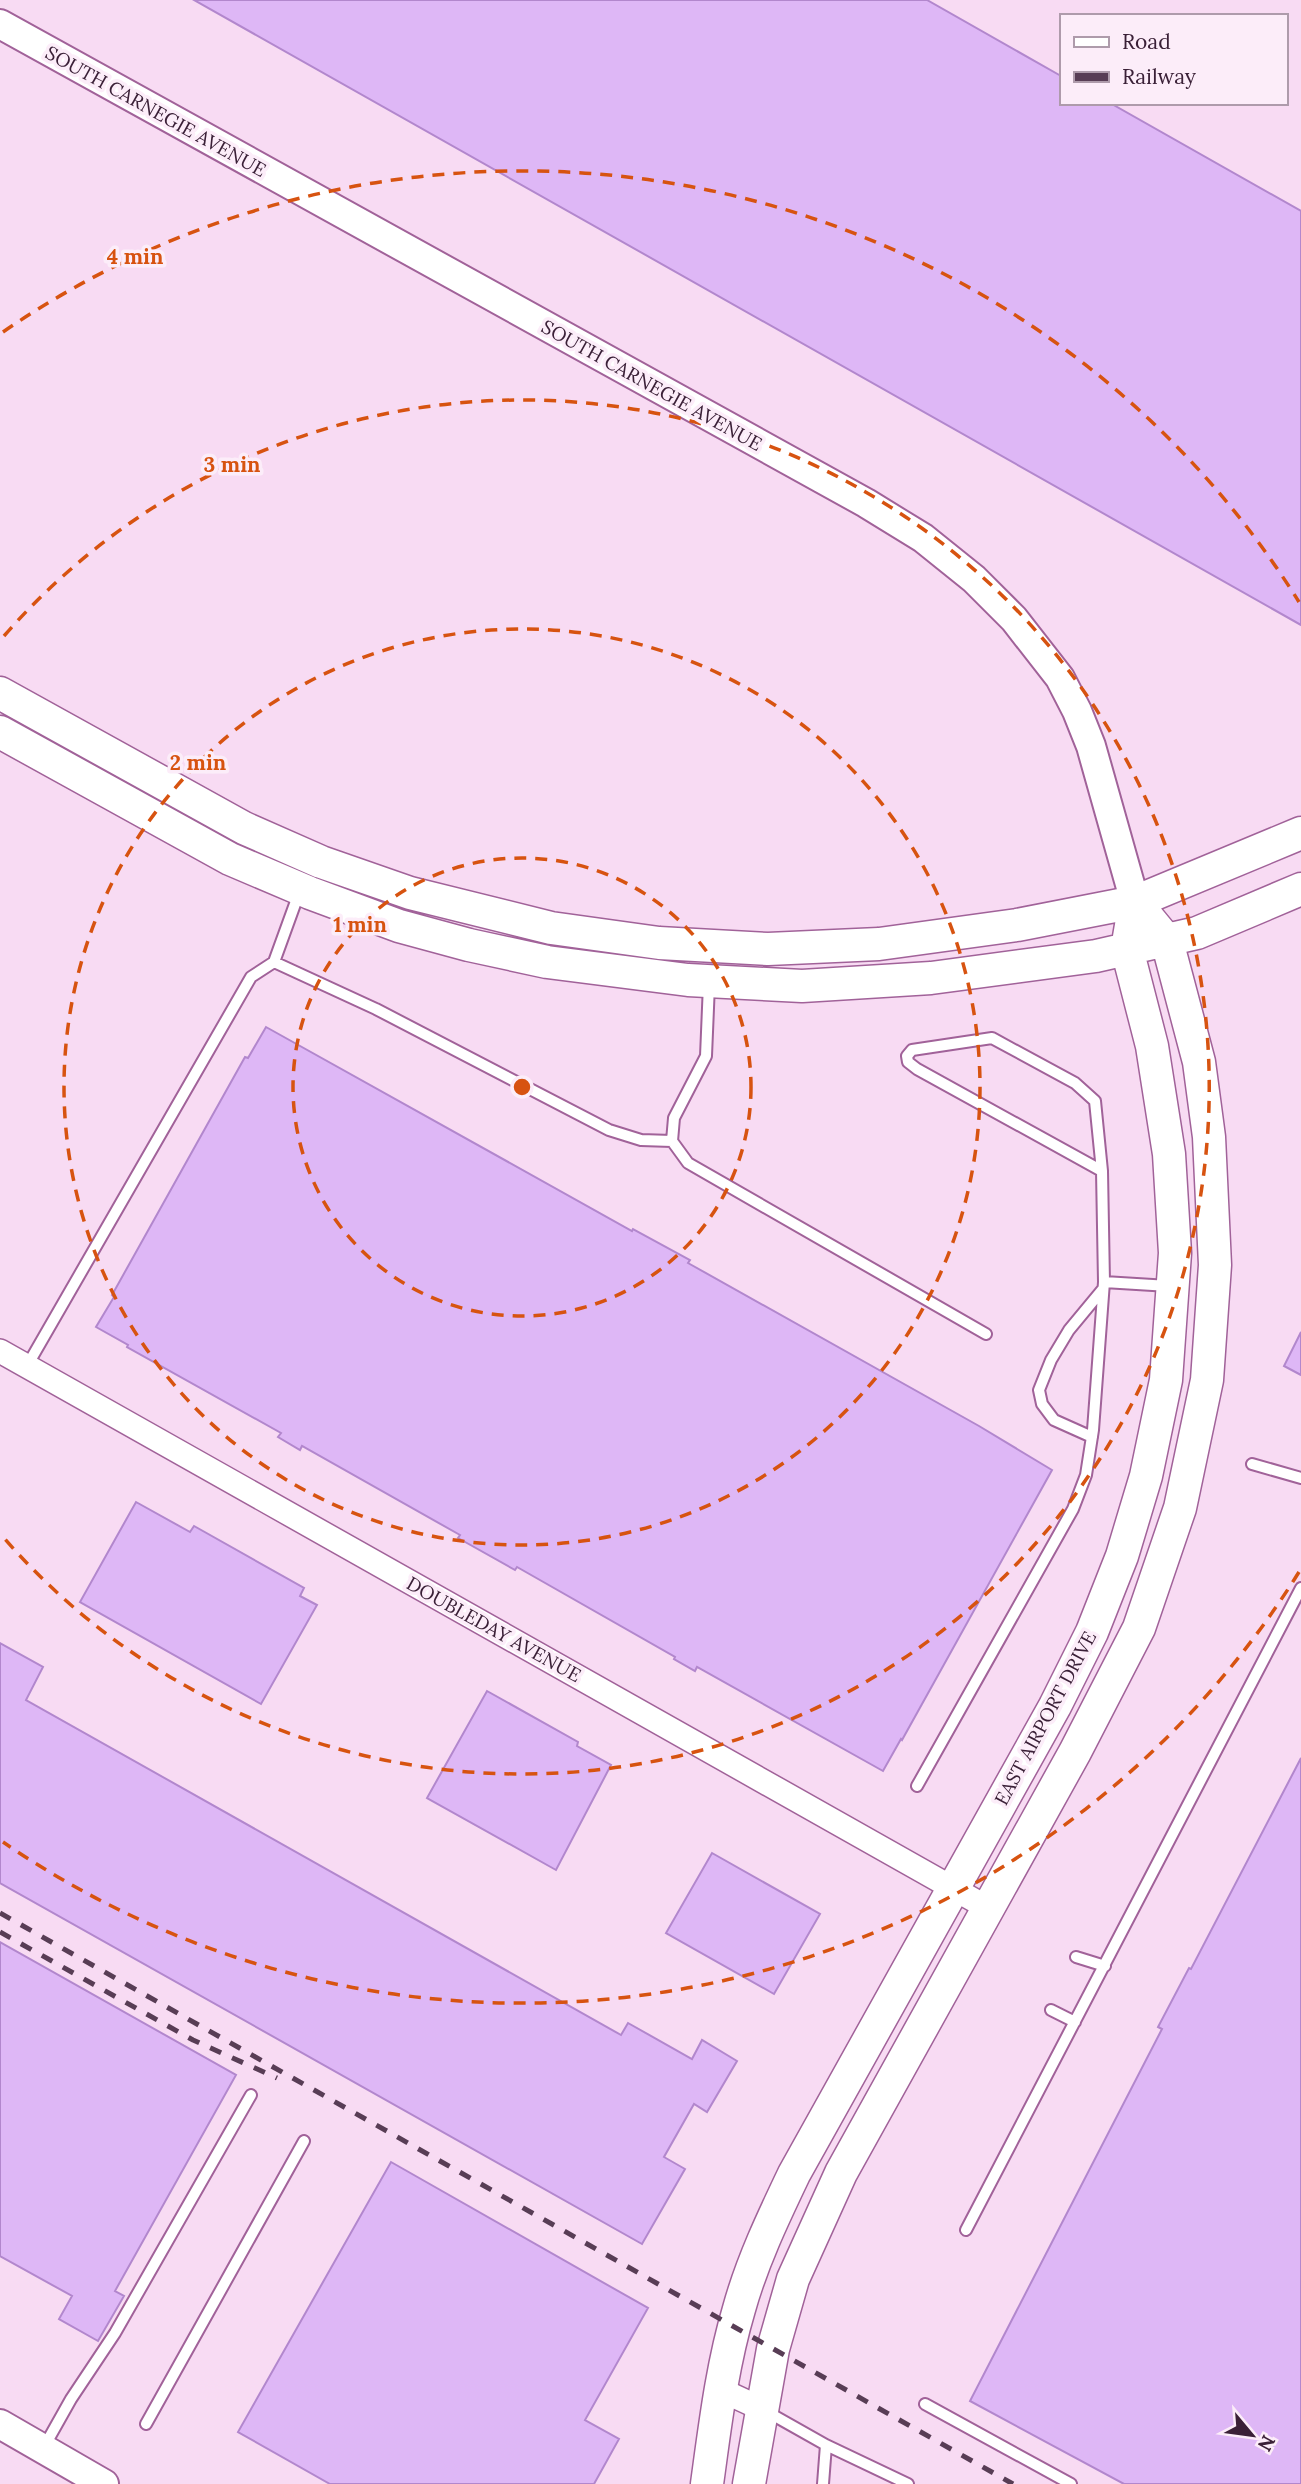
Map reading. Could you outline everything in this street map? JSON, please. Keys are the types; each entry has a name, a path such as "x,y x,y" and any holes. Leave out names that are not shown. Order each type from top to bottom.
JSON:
{"main road":[{"path":"0,693 243,828 321,862 410,894 551,928 659,943 768,949 879,944 1017,925 1135,902 1301,833"},
{"path":"0,732 230,859 300,889 400,926 547,962 709,981 802,986 931,978 1096,956 1167,941 1197,933 1301,890"},
{"path":"749,2484 773,2349 793,2279 841,2173 1076,1752 1139,1628 1180,1508 1207,1380 1215,1265 1209,1137 1199,1062 1167,941 1135,902"},
{"name":"EAST AIRPORT DRIVE","path":"707,2484 720,2390 738,2310 760,2247 794,2174 1055,1706 1092,1632 1122,1556 1146,1476 1166,1380 1175,1253 1169,1154 1152,1046 1127,949 1135,902"}],"street":[{"name":"SOUTH CARNEGIE AVENUE","path":"0,24 866,503 923,538 974,579 1014,618 1060,678 1091,746 1135,902"},
{"name":"DOUBLEDAY AVENUE","path":"0,1351 988,1908"},
{"path":"720,2390 762,2409"},
{"path":"0,2424 104,2484"}],"lane":[{"path":"27,1366 251,977 274,962 300,889"},
{"path":"274,962 376,1009 609,1130 641,1140 672,1141"},
{"path":"709,981 706,1056 674,1118 672,1141 688,1163 986,1334"},
{"path":"917,1786 1073,1508 1086,1475 1092,1437 1104,1285 1102,1171 1095,1101 1075,1083 992,1038 912,1050 907,1055 908,1062 917,1069 1102,1171"},
{"path":"1104,1285 1172,1287"},
{"path":"1092,1437 1054,1420 1042,1404 1039,1390 1051,1360 1069,1330 1104,1285"},
{"path":"1252,1464 1301,1478"},
{"path":"966,2230 1301,1588"},
{"path":"1076,1957 1105,1966"},
{"path":"1051,2010 1075,2022"},
{"path":"43,2449 71,2399 115,2333 251,2095"},
{"path":"146,2424 304,2141"},
{"path":"925,2404 1071,2484"},
{"path":"762,2409 826,2445 908,2484"},
{"path":"823,2484 826,2445"}],"building":[{"path":"194,0 927,0 1060,75 1060,105 1114,105 1301,211 1301,625"},
{"path":"266,1027 632,1231 633,1229 690,1260 688,1263 979,1426 1052,1470 883,1771 697,1667 695,1671 517,1567 515,1570 458,1538 460,1535 302,1446 300,1450 278,1437 281,1433 96,1327 245,1057 248,1058"},
{"path":"1301,1332 1301,1375 1284,1366"},
{"path":"136,1502 190,1532 194,1526 304,1588 300,1596 317,1605 261,1704 80,1602"},
{"path":"0,1643 43,1667 26,1700 621,2035 628,2023 692,2059 702,2040 737,2061 707,2112 694,2104 664,2157 685,2169 642,2244 0,1883"},
{"path":"487,1691 578,1742 577,1746 611,1765 556,1870 427,1798"},
{"path":"1301,1758 1301,2484 1124,2484 970,2401 1162,2029 1158,2027"},
{"path":"712,1853 820,1914 774,1994 666,1933"},
{"path":"0,1942 236,2075 115,2291 124,2296 98,2341 59,2319 72,2296 0,2256"},
{"path":"391,2162 648,2308 585,2420 619,2439 594,2484 330,2484 238,2432"}],"railway":[{"path":"0,1913 1013,2484"},
{"path":"0,1932 193,2040 277,2078"}]}
